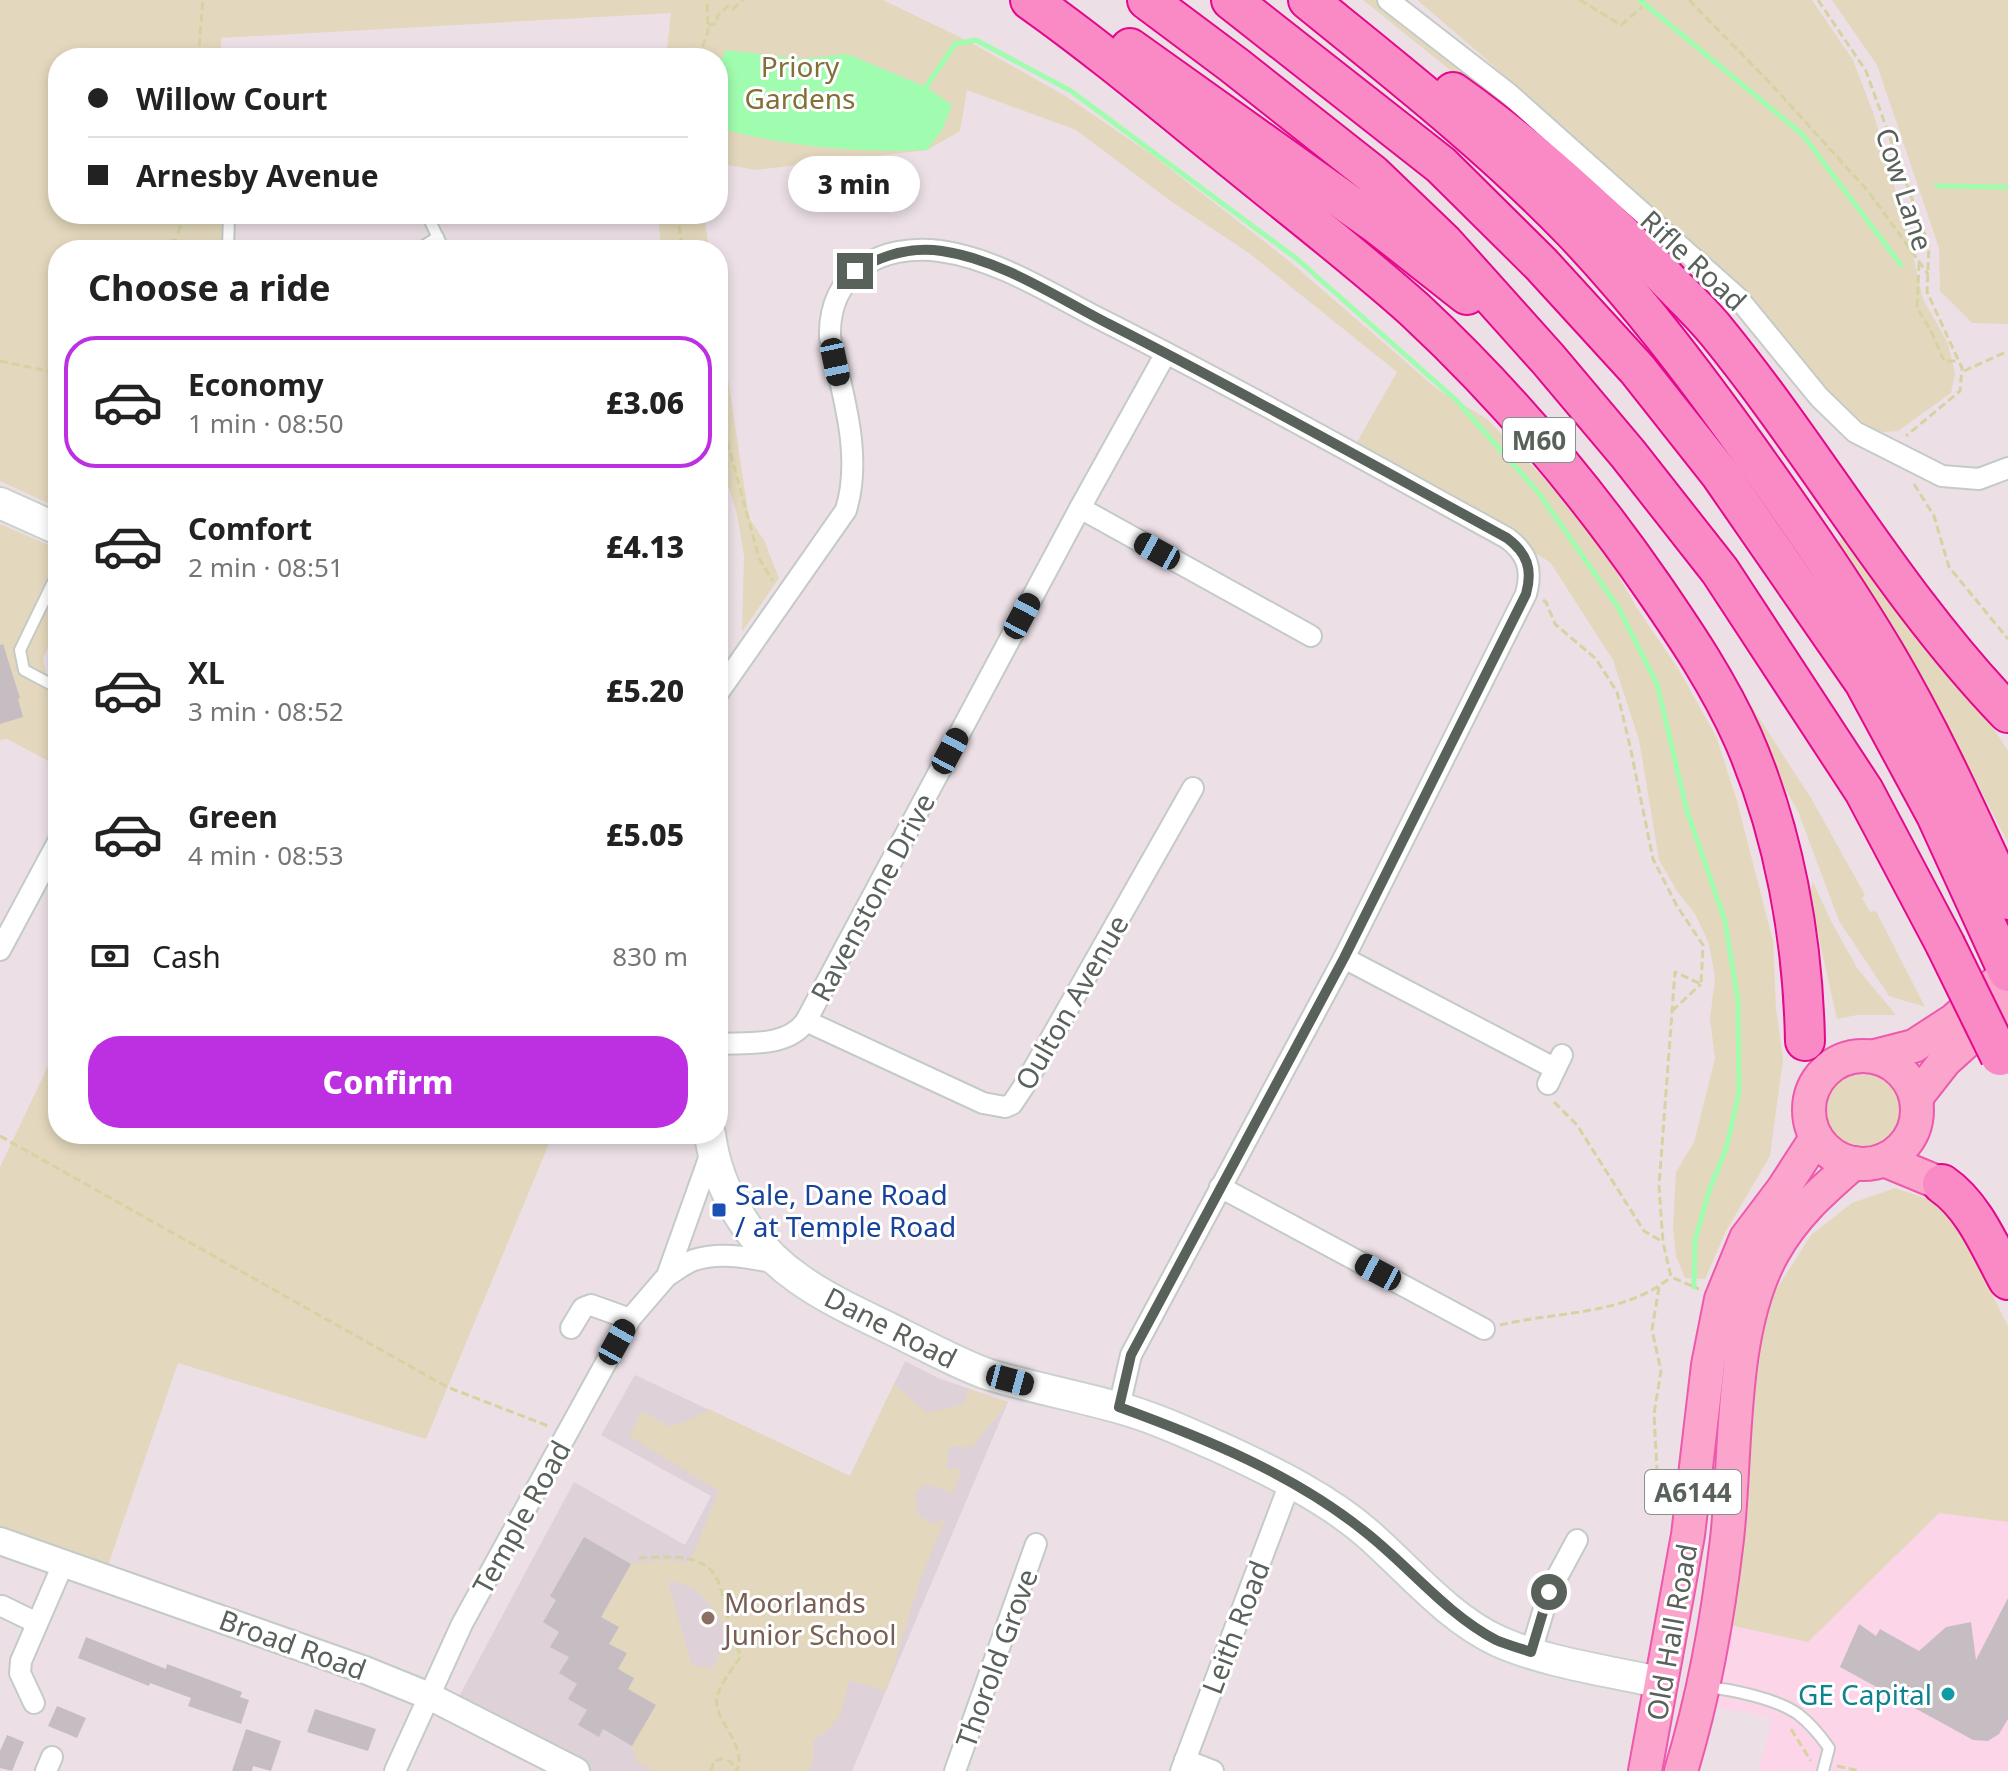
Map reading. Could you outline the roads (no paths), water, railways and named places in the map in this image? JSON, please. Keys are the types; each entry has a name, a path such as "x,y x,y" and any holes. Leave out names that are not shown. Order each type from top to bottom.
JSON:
{"highway":[{"name":"M60","path":"1030,0 1241,166 1415,311 1520,417 1610,523 1695,648 1743,738 1775,829 1794,914 1804,987 1805,1041"},
{"name":"M60","path":"1060,0 1207,101 1378,225 1548,359"},
{"name":"M60","path":"1147,0 1372,174 1444,243 1628,454 1720,571 1864,791 1945,944 2004,1066"},
{"path":"1231,0 1441,165 1541,264 1637,369 1720,474 1864,682 1936,815 1996,911"},
{"path":"1308,0 1453,118 1532,190 1574,232 1677,350 1829,564 1889,659 1955,784 1996,911 2008,972"},
{"path":"1314,0 1412,62 1512,134 1629,241 1716,330 1883,559 1981,685 2008,713"},
{"path":"1486,150 1645,338 1752,486 1820,619"},
{"path":"1942,1184 1957,1194 1978,1224 2008,1280"}],"main road":[{"path":"0,503 48,525"},
{"path":"1809,1102 1814,1085 1825,1070 1840,1060 1857,1055 1875,1056 1914,1046 1954,1020 2008,972"},
{"path":"1916,1098 1945,1061 2008,1004"},
{"path":"1805,1041 1809,1121 1816,1138 1826,1150 1839,1159 1869,1162 1942,1184"},
{"path":"1869,1162 1900,1150 1912,1135 1917,1117 1911,1083 1890,1062 1875,1056"},
{"name":"Old Hall Road","path":"1645,1771 1688,1535 1708,1365 1721,1299 1746,1238 1816,1138"},
{"name":"Dane Road","path":"712,1144 721,1177 747,1228 777,1263 801,1281 849,1308 987,1374 1119,1407 1186,1432 1290,1483 1366,1531 1461,1618 1498,1641 1531,1652 1662,1683 1703,1687"},
{"name":"Old Hall Road","path":"1681,1771 1703,1687 1727,1540 1740,1370 1752,1308 1772,1254 1805,1205 1869,1162"}],"street":[{"name":"Rifle Road","path":"1388,0 1509,94 1727,287 1819,397 1855,432 1942,476 1979,479 2008,468"},
{"path":"728,679 846,510 853,487 851,443 830,337 829,318 834,299 855,271 904,251 942,251 987,262 1166,353 1521,548 1530,573 1526,594 1344,958 1131,1355 1119,1407"},
{"name":"Ravenstone Drive","path":"728,1043 778,1040 794,1035 806,1021 1166,353"},
{"path":"1080,508 1311,636"},
{"name":"Oulton Avenue","path":"806,1021 983,1103 997,1108 1012,1104 1193,788"},
{"path":"0,950 48,861"},
{"path":"1344,958 1555,1069"},
{"name":"Temple Road","path":"667,1276 710,1144"},
{"path":"1220,1187 1484,1329"},
{"name":"Temple Road","path":"395,1771 462,1624 630,1319 667,1276 694,1260 741,1256 777,1263"},
{"path":"571,1328 583,1308 591,1305 630,1319"},
{"name":"Leith Road","path":"1183,1766 1290,1483"},
{"path":"1531,1652 1549,1592 1577,1540"},
{"name":"Broad Road","path":"0,1541 365,1670 429,1696 576,1771"},
{"name":"Thorold Grove","path":"955,1771 1036,1544"},
{"path":"34,1703 20,1673 21,1661 64,1562"},
{"path":"2,1606 37,1623"},
{"path":"1183,1766 1213,1771"}],"lane":[{"path":"432,224 439,240"},
{"path":"433,240 438,237"},
{"path":"48,593 20,650 24,670 48,683"},
{"path":"1703,1687 1734,1689 1796,1712 1817,1731 1829,1748 1822,1768"}],"waterway":[{"path":"1640,0 1802,134 1901,265"},
{"path":"926,87 955,44 976,40 1071,91 1297,259 1456,400 1538,492 1618,607 1657,684 1687,811 1725,921 1738,1001 1739,1093 1726,1149 1710,1188 1695,1240 1694,1287"},
{"path":"1937,186 2008,187"}],"place":[{"name":"Sale, Dane Road / at Temple Road","path":"719,1210"},
{"name":"Moorlands Junior School","path":"708,1618"},
{"name":"GE Capital","path":"1948,1694"}],"park label":[{"name":"Priory Gardens","path":"800,82"}]}
